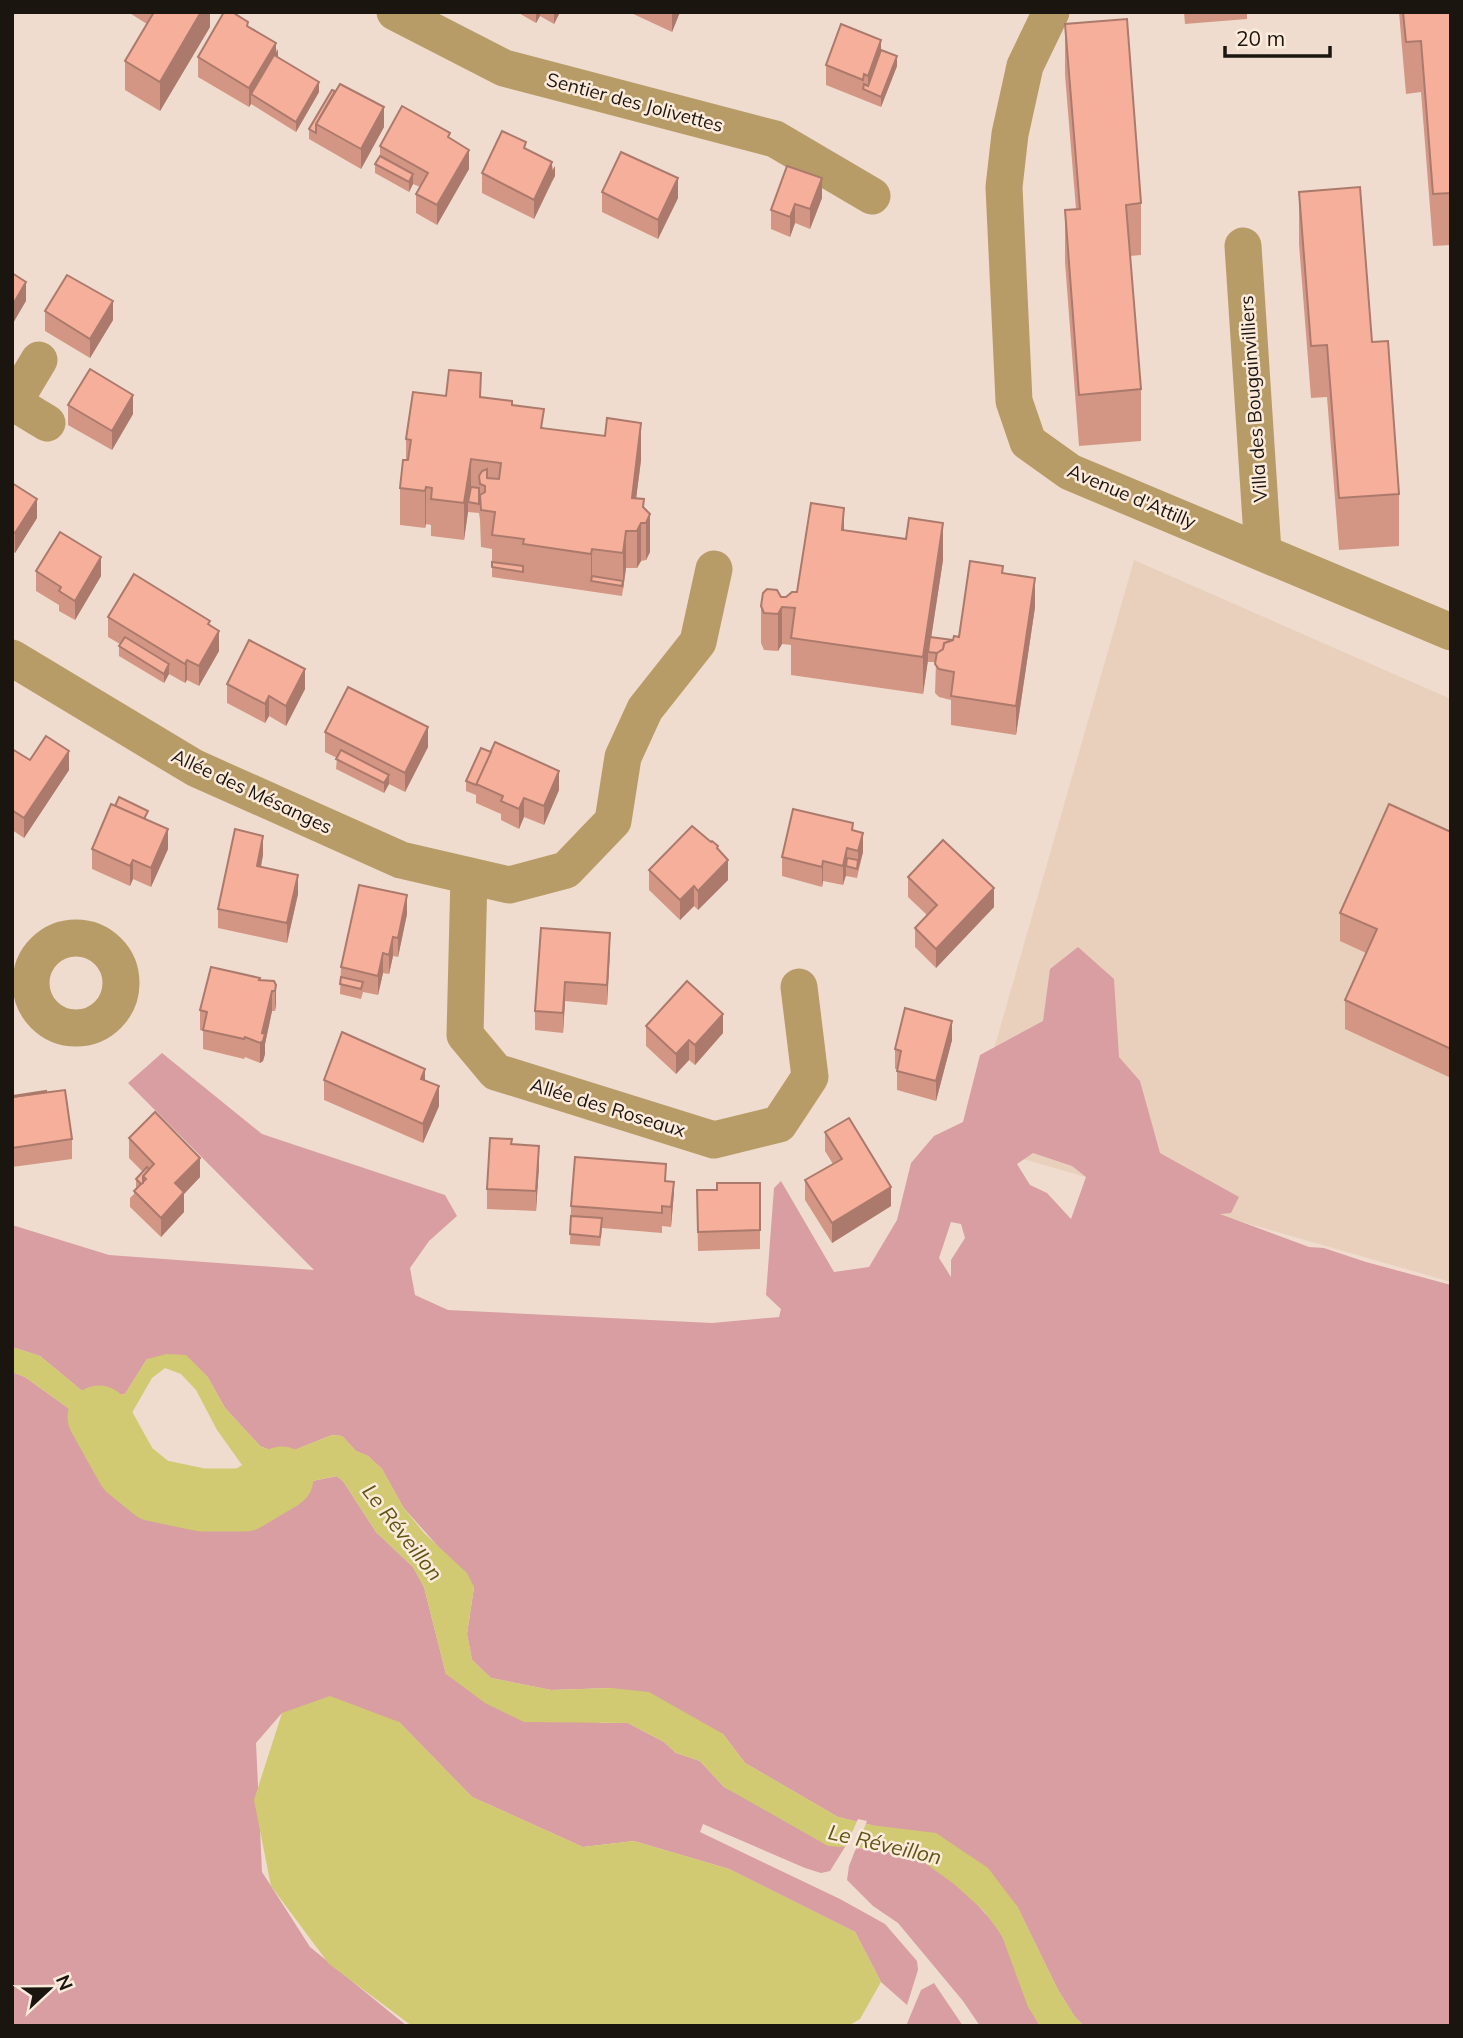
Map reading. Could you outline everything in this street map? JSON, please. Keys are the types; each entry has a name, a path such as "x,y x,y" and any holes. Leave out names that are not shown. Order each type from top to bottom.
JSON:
{"street":[{"name":"Sentier des Jolivettes","path":"395,12 505,68 775,139 872,196"},
{"name":"Avenue d'Attilly","path":"1051,12 1025,66 1010,134 1004,187 1014,401 1028,442 1070,472 1451,632"},
{"name":"Villa des Bougainvilliers","path":"1243,246 1263,552"},
{"path":"39,360 13,404 47,423"},
{"name":"Allée des Mésanges","path":"12,658 195,768 401,860 509,885 566,870 613,821 623,757 645,709 698,642 714,569"},
{"name":"Allée des Roseaux","path":"469,876 465,1035 496,1073 714,1140 779,1124 810,1077 799,987"}],"shaded area":[{"path":"1134,560 1451,699 1451,1282 967,1143"},
{"path":"1078,947 1114,979 1119,1057 1140,1081 1160,1153 1239,1197 1231,1213 1220,1214 1309,1247 1324,1248 1451,1285 1451,2026 1084,2026 1058,1990 1017,1906 871,1825 838,1817 745,1763 723,1734 611,1688 551,1690 491,1678 472,1660 467,1634 474,1587 403,1507 382,1469 368,1456 356,1451 342,1436 332,1435 282,1455 260,1446 225,1408 207,1376 147,1359 125,1394 104,1398 81,1390 40,1356 12,1347 12,1225 109,1255 314,1270 128,1083 162,1053 262,1134 445,1195 457,1216 429,1241 410,1268 415,1295 448,1310 712,1323 779,1317 781,1309 766,1295 774,1188 781,1181 834,1272 869,1267 897,1220 911,1163 934,1136 963,1122 980,1055 1043,1021 1050,969","holes":["1033,1153 1072,1166 1086,1177 1071,1219 1047,1193 1030,1185 1017,1164","951,1222 961,1224 965,1238 951,1260 951,1277 939,1258"]},
{"path":"12,1372 25,1377 100,1431 123,1480 146,1499 171,1507 235,1510 249,1506 288,1486 337,1476 376,1532 413,1567 424,1587 446,1674 601,1723 628,1723 664,1742 676,1753 700,1761 724,1787 845,1847 830,1871 821,1873 703,1824 700,1832 840,1899 885,1924 917,1961 918,1970 907,2005 881,1982 855,1932 729,1869 634,1841 583,1847 472,1797 399,1722 282,1713 256,1743 262,1872 310,1947 407,2026 12,2026"},
{"path":"856,1848 920,1860 966,1893 988,1916 1002,1936 1040,2026 980,2026 963,2001 898,1923 873,1906 847,1880"},
{"path":"934,1983 963,2026 906,2026 921,1990"}],"water":[{"name":"Le Réveillon","path":"12,1347 40,1356 81,1390 104,1398 125,1394 147,1359 167,1354 186,1355 207,1376 225,1408 260,1446 282,1455 332,1435 342,1436 356,1451 368,1456 382,1469 403,1507 424,1533 467,1573 474,1587 467,1634 472,1660 491,1678 551,1690 611,1688 649,1692 723,1734 745,1763 838,1817 871,1825 936,1833 988,1868 1017,1906 1058,1990 1084,2026 1040,2026 1028,2007 1002,1936 984,1911 954,1884 922,1861 878,1849 828,1846 724,1787 700,1761 676,1753 664,1742 628,1723 524,1722 485,1703 446,1674 424,1587 413,1567 376,1532 343,1481 336,1476 288,1486 265,1497 217,1430 196,1390 181,1374 165,1368 152,1378 129,1418 117,1429 100,1431 25,1377 12,1372"},
{"path":"330,1696 399,1722 472,1797 583,1847 634,1841 729,1869 855,1932 881,1982 860,2019 848,2026 412,2026 329,1964 271,1886 254,1800 282,1713"}],"pier":[{"path":"858,1819 867,1821 855,1851 844,1850"}],"building":[{"path":"154,12 201,12 160,82 125,61"},
{"path":"224,12 232,12 248,22 247,26 276,43 249,88 198,57"},
{"path":"1403,12 1451,12 1451,193 1433,194 1421,41 1406,42"},
{"path":"1127,19 1141,203 1126,205 1141,389 1079,395 1065,210 1080,209 1065,24"},
{"path":"841,24 881,40 868,76 864,74 863,80 826,65"},
{"path":"881,50 897,56 881,97 863,89 864,84 868,86"},
{"path":"274,55 319,82 296,122 251,94"},
{"path":"340,84 384,107 361,149 316,124"},
{"path":"332,90 335,91 316,124 316,133 309,129"},
{"path":"402,106 450,133 448,137 469,150 437,205 416,194 428,173 380,146"},
{"path":"502,131 526,142 524,148 552,162 534,200 482,173"},
{"path":"621,152 678,178 658,220 602,192"},
{"path":"380,156 413,174 409,182 375,164"},
{"path":"787,166 822,178 810,209 795,204 790,217 771,210"},
{"path":"1360,187 1372,342 1388,341 1399,494 1339,498 1327,345 1311,346 1299,192"},
{"path":"12,273 26,282 12,306"},
{"path":"67,275 113,301 90,339 45,311"},
{"path":"90,369 133,395 112,431 68,405"},
{"path":"449,370 481,373 480,397 544,409 541,428 605,436 607,418 641,423 632,498 644,499 643,507 650,514 646,523 641,523 637,531 626,531 623,553 592,549 591,554 523,544 524,539 492,535 495,512 481,510 480,495 485,492 485,486 480,484 479,476 487,469 487,478 499,479 501,463 471,459 464,503 431,499 432,488 426,487 425,491 400,488 403,460 408,460 411,440 406,439 413,392 446,396"},
{"path":"12,483 37,499 15,533 12,531"},
{"path":"471,487 479,488 479,504 468,502"},
{"path":"811,503 844,508 842,530 906,539 909,518 943,523 923,657 791,638 795,608 782,607 778,614 764,613 761,606 763,593 767,589 777,590 781,597 797,592"},
{"path":"60,532 101,557 75,601 59,591 61,587 36,571"},
{"path":"970,561 1003,566 1002,573 1035,578 1016,706 951,696 954,672 939,669 935,664 937,652 943,649 944,643 953,640 954,636 959,637"},
{"path":"492,562 523,566 523,572 492,567"},
{"path":"134,574 210,621 208,624 219,631 199,666 187,660 185,664 108,617"},
{"path":"592,576 623,581 622,586 591,581"},
{"path":"125,637 169,664 164,674 119,646"},
{"path":"930,637 953,640 944,643 943,649 937,653 928,652"},
{"path":"249,640 305,669 286,706 269,696 265,704 227,684"},
{"path":"348,687 428,727 405,773 325,732"},
{"path":"46,736 69,751 24,818 12,810 12,749 30,760"},
{"path":"495,742 559,771 544,806 524,798 519,809 501,801 503,796 476,784"},
{"path":"481,748 491,752 476,785 466,781"},
{"path":"341,750 389,775 384,783 336,759"},
{"path":"119,797 148,811 144,819 115,806"},
{"path":"111,804 168,829 151,868 133,860 130,866 92,849"},
{"path":"1389,804 1451,832 1451,1049 1345,1000 1377,929 1340,913"},
{"path":"793,809 853,823 852,830 863,833 858,851 847,848 843,866 823,861 822,867 782,857"},
{"path":"692,826 718,846 728,860 698,891 694,886 680,900 649,870"},
{"path":"235,829 263,836 257,866 298,875 287,923 218,909"},
{"path":"943,840 994,888 936,949 915,928 937,905 908,877"},
{"path":"847,858 858,860 857,869 846,866"},
{"path":"359,885 407,895 398,938 393,937 389,955 383,953 378,976 341,967"},
{"path":"541,928 610,933 607,985 565,982 563,1013 535,1011"},
{"path":"211,967 260,978 259,980 274,981 275,991 272,991 262,1033 265,1034 263,1041 260,1043 245,1037 244,1039 203,1030 207,1012 200,1010"},
{"path":"341,977 363,982 361,989 340,984"},
{"path":"687,981 723,1014 695,1045 689,1040 676,1054 646,1026"},
{"path":"905,1008 952,1021 936,1081 897,1071 901,1051 895,1049"},
{"path":"342,1032 425,1069 421,1079 439,1086 423,1124 324,1080"},
{"path":"65,1090 72,1139 12,1148 12,1097"},
{"path":"46,1092 12,1097 12,1096"},
{"path":"155,1112 200,1158 175,1183 184,1192 161,1218 134,1191 146,1179 143,1176 154,1164 129,1138"},
{"path":"849,1118 891,1187 832,1223 805,1180 842,1159 825,1132"},
{"path":"490,1138 512,1139 511,1144 539,1146 536,1191 487,1189"},
{"path":"575,1157 666,1164 665,1181 674,1182 671,1207 662,1206 662,1213 571,1206"},
{"path":"147,1167 149,1169 141,1184 136,1179"},
{"path":"717,1183 760,1183 760,1230 698,1232 697,1190 717,1190"},
{"path":"571,1216 602,1218 600,1237 570,1234"}],"waterway":[{"path":"99,1417 128,1469 154,1490 202,1500 245,1500 282,1478"}]}
